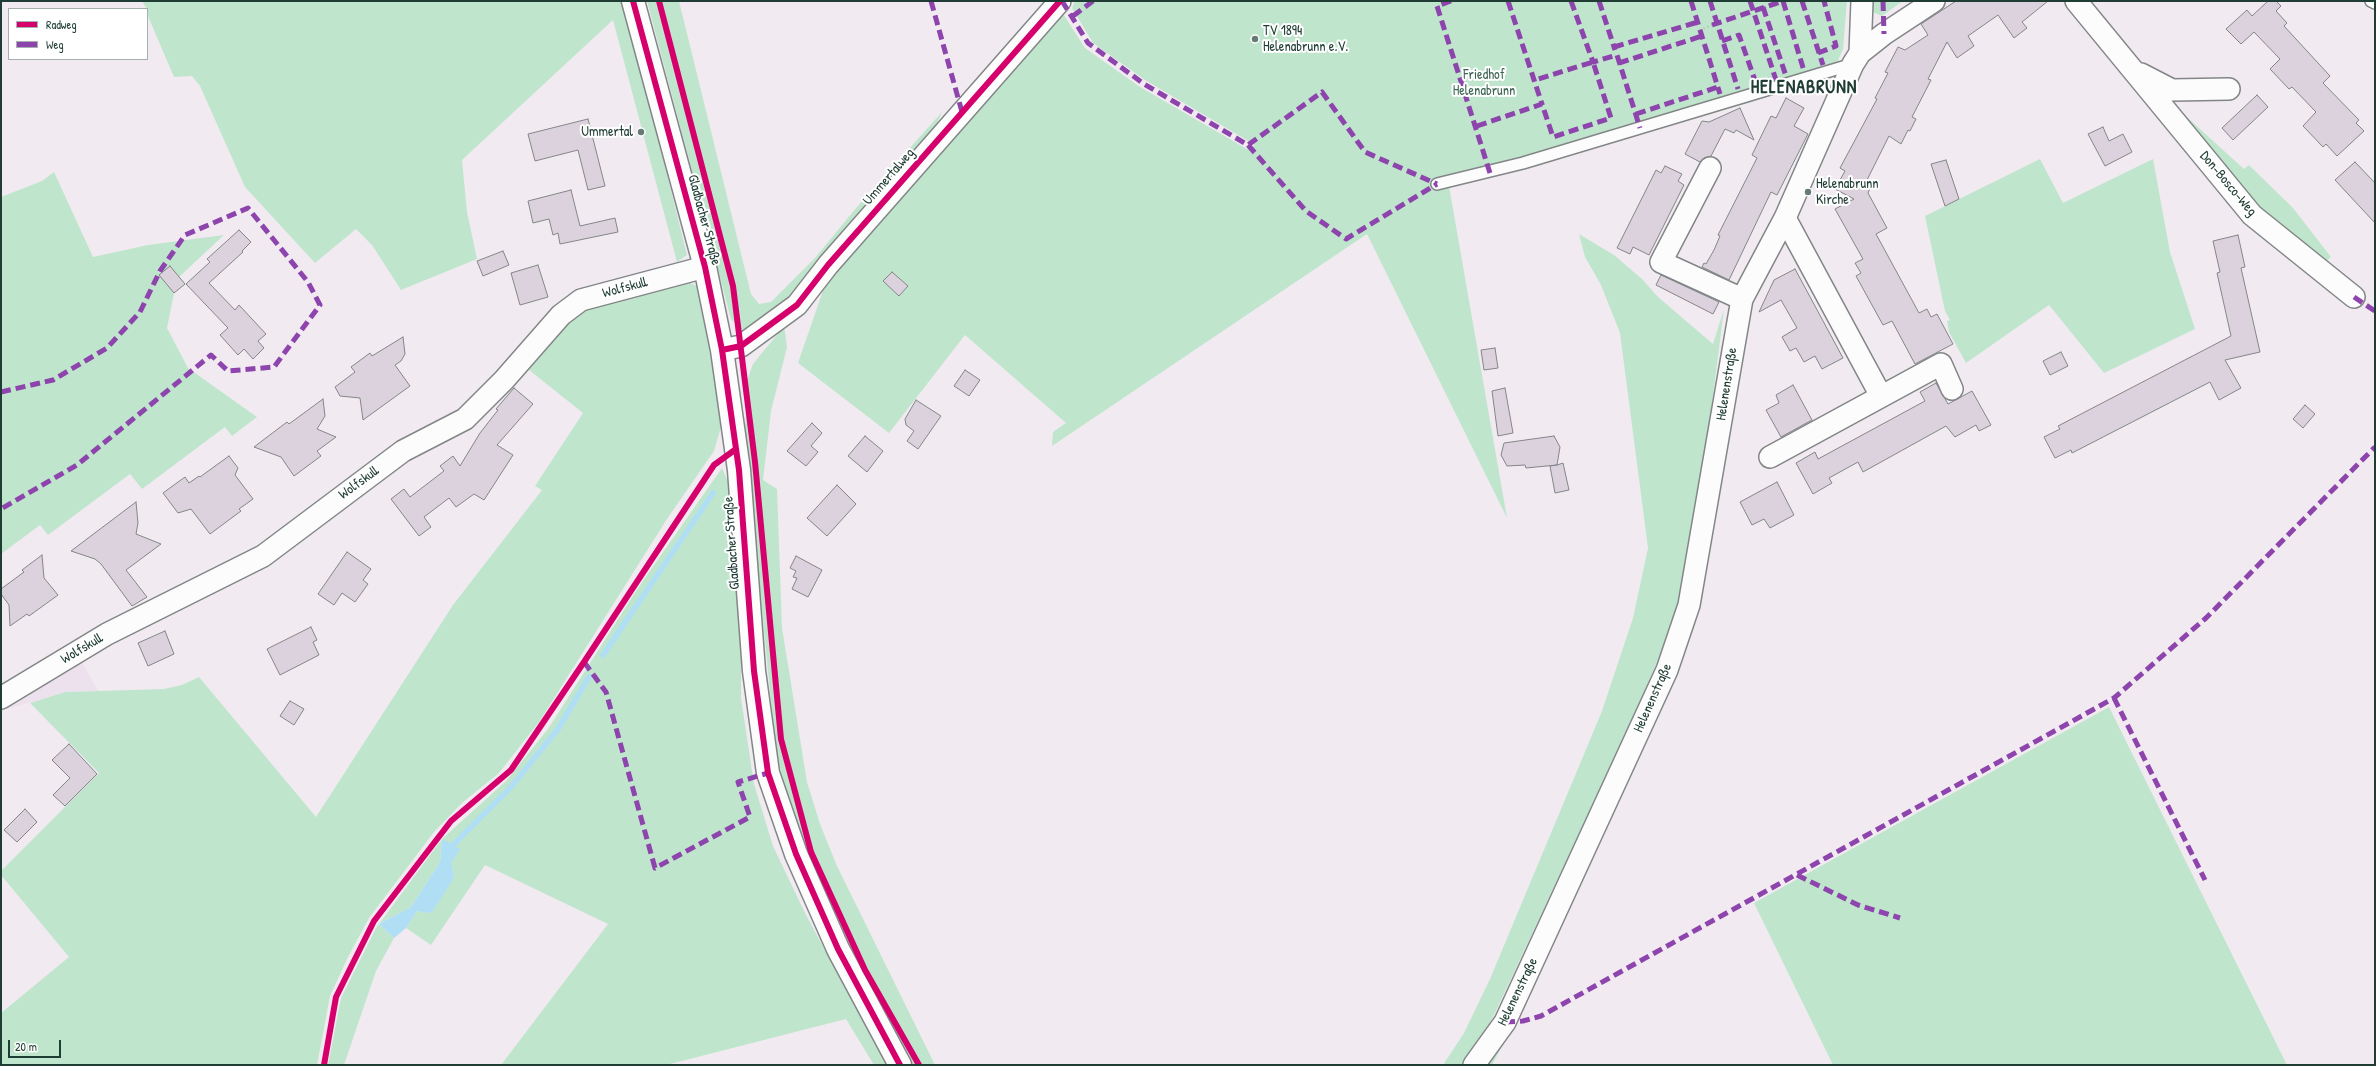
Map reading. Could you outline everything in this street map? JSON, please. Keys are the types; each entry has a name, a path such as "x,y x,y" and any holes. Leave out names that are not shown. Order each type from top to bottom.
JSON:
{"main road":[{"name":"Gladbacher Straße","path":"633,1 705,267 722,350 739,470 754,671 768,774 796,854 838,949 900,1065"}],"street":[{"name":"Ummertalweg","path":"722,350 741,346 797,305 828,265 1060,1"},
{"name":"Helenenstraße","path":"1474,1065 1505,1022 1667,670 1689,605 1742,299 1785,218 1857,59 1862,1"},
{"path":"1857,59 1884,34 1934,1"},
{"name":"Don-Bosco-Weg","path":"2076,1 2106,40 2135,72 2252,215 2354,297"},
{"name":"Don-Bosco-Weg","path":"2135,72 2172,90 2229,89"},
{"path":"1710,168 1661,262 1742,299"},
{"path":"1785,218 1881,396"},
{"name":"Wolfskull","path":"1,698 107,634 263,556 403,451 465,419 504,380 561,315 581,300 705,267"},
{"path":"1770,457 1941,364 1952,389"}],"lane":[{"path":"2371,1 2375,4"},
{"path":"1437,184 1523,163 1857,59"}],"path":[{"path":"1700,30 1712,25"}],"shaded area":[{"path":"82,662 98,691 65,692 1,711 1,708"}],"green space":[{"path":"142,1 624,1 687,255 677,262 613,20 462,160 467,212 477,259 401,290 372,245 356,229 315,263 245,187 200,86 192,76 174,77 148,16 148,8 146,8"},
{"path":"647,1 679,1 751,294 759,304 771,302 815,258 856,208 942,112 935,128 772,316 759,326 742,330 731,319"},
{"name":"Friedhof Helenabrunn","path":"1075,1 1847,1 1843,49 1831,76 1748,103 1616,140 1539,165 1449,186 1507,518 1367,234 1052,446 1053,432 1066,423 965,335 889,433 798,363 828,276 1062,12 1085,48 1140,87 1247,149 1255,145 1145,80 1093,43 1072,8"},
{"path":"1871,1 1903,1 1882,16 1870,11"},
{"path":"2167,99 2244,169 2249,165 2293,208 2331,257 2326,262 2252,202"},
{"path":"2040,159 2063,203 2153,159 2170,252 2195,329 2104,373 2049,305 1966,363 1949,332 1947,321 1950,320 1945,311 1925,216"},
{"path":"54,172 93,257 148,245 224,235 179,277 185,284 174,293 167,328 188,368 257,417 232,436 225,427 142,489 130,474 48,535 40,525 1,554 1,197 42,181"},
{"path":"1579,234 1614,255 1642,279 1658,297 1713,344 1724,309 1695,538 1674,621 1635,714 1494,1015 1466,1065 1443,1065 1464,1033 1490,979 1602,711 1633,618 1648,548 1620,333 1601,285 1585,257"},
{"path":"683,280 697,286 712,363 721,427 714,451 667,519 539,722 499,773 462,803 434,832 369,918 348,957 330,996 317,1065 1,1065 1,1013 69,957 1,875 1,871 99,773 30,703 65,692 164,689 182,685 199,677 316,817 453,605 542,490 535,486 583,413 524,366 577,310"},
{"path":"784,326 787,347 771,411 763,480 777,489 782,628 807,782 820,824 837,866 935,1065 910,1065 881,1010 828,904 796,830 776,752 745,438 747,381 753,364"},
{"path":"722,468 731,489 741,643 741,698 754,784 773,846 805,913 887,1065 874,1065 846,1019 666,1065 501,1065 608,924 485,865 431,945 406,928 417,911 426,913 454,875 442,839 506,781 548,729 638,588"},
{"path":"2109,707 2287,1065 1833,1065 1754,903"},
{"path":"442,839 440,862 411,907 379,924 394,938 376,971 344,1065 328,1065 341,998 376,928"},
{"path":"1505,1041 1492,1065 1485,1065 1496,1051"}],"water":[{"path":"442,839 460,849 451,863 454,875 452,881 432,912 426,913 417,911 406,928 394,938 379,924 411,907 440,862"}],"building":[{"path":"1956,1 2048,1 2022,22 2027,28 2014,38 1998,15 1968,36 1974,46 1957,58 1947,42 1928,79 1931,80 1912,117 1916,119 1910,131 1908,130 1901,144 1889,136 1867,180 1872,183 1868,193 1887,228 1876,234 1919,313 1927,309 1931,317 1937,314 1953,344 1915,364 1892,321 1883,325 1856,276 1861,273 1855,263 1863,259 1835,209 1854,199 1835,189 1845,171 1840,168 1877,99 1875,98 1888,73 1885,72 1898,47 1905,50 1928,35 1921,24"},
{"path":"2268,1 2276,1 2281,6 2276,11 2287,23 2284,26 2330,76 2323,83 2359,120 2356,123 2364,131 2337,156 2326,144 2323,147 2303,126 2316,112 2292,87 2289,89 2270,69 2280,59 2254,32 2241,44 2226,29 2247,10 2252,16"},
{"path":"2257,95 2268,107 2233,140 2222,128"},
{"path":"1786,98 1804,108 1794,126 1808,134 1777,195 1771,192 1729,280 1702,267 1704,263 1706,264 1714,250 1720,236 1718,235 1757,158 1752,155 1771,116 1776,118"},
{"path":"1740,108 1754,140 1736,130 1734,133 1725,129 1711,156 1704,158 1700,162 1685,154 1702,121 1709,122"},
{"path":"588,119 605,186 588,190 578,150 535,161 528,134"},
{"path":"2103,127 2109,141 2123,134 2132,152 2105,166 2088,134"},
{"path":"1946,160 1959,199 1945,206 1931,164"},
{"path":"2355,162 2375,183 2375,223 2335,180"},
{"path":"1665,166 1682,174 1678,181 1684,185 1649,255 1633,247 1630,254 1617,248 1656,170 1661,173"},
{"path":"571,190 580,226 615,218 618,232 560,244 558,233 553,235 549,219 533,223 528,201"},
{"path":"239,230 251,242 242,251 243,252 209,283 235,310 239,305 266,334 258,341 264,348 253,359 244,349 238,355 220,335 228,328 186,284 210,262 207,259"},
{"path":"2238,235 2245,267 2241,268 2260,352 2225,360 2241,388 2219,400 2210,382 2072,453 2071,450 2055,458 2044,437 2060,429 2058,426 2231,336 2217,273 2220,272 2213,241"},
{"path":"503,251 509,265 483,276 477,261"},
{"path":"538,265 548,297 520,305 511,273"},
{"path":"170,266 185,284 174,293 159,275"},
{"path":"1795,269 1843,358 1822,369 1815,356 1804,362 1796,348 1790,351 1782,337 1797,328 1781,300 1759,312 1774,280"},
{"path":"892,272 908,286 899,296 883,281"},
{"path":"1661,275 1719,302 1713,314 1656,285"},
{"path":"403,337 405,354 401,361 395,365 410,386 363,420 360,398 340,396 335,387 355,372 351,367 370,353 372,356"},
{"path":"1495,348 1498,368 1484,370 1481,350"},
{"path":"2061,352 2068,366 2050,375 2043,361"},
{"path":"965,370 980,380 969,396 954,386"},
{"path":"1936,383 1948,404 1972,391 1991,425 1979,431 1976,425 1955,437 1946,426 1863,472 1858,462 1829,478 1832,483 1813,494 1796,463 1815,452 1818,459 1925,401 1920,392"},
{"path":"1793,385 1812,420 1781,437 1766,410 1779,403 1776,395"},
{"path":"514,388 533,404 497,445 513,455 484,500 474,494 456,507 449,498 424,517 431,527 419,536 391,499 404,489 410,497 444,471 440,466 453,456 460,466 480,433 498,410 496,409"},
{"path":"1505,388 1513,433 1498,436 1492,391"},
{"path":"323,399 325,416 317,429 336,437 317,451 321,456 294,476 281,457 254,447 287,422 289,424"},
{"path":"916,400 941,416 918,449 907,441 914,431 906,425 905,419"},
{"path":"2305,405 2315,414 2303,428 2293,419"},
{"path":"812,423 822,433 811,446 818,452 806,466 787,451"},
{"path":"865,436 883,451 867,472 848,456"},
{"path":"1554,436 1560,447 1557,465 1526,468 1525,465 1507,466 1501,455 1504,443"},
{"path":"229,456 238,468 235,475 253,499 239,509 241,511 210,534 191,509 178,513 163,493 185,477 189,483 199,476 200,477"},
{"path":"1563,463 1569,490 1555,493 1550,466"},
{"path":"1777,482 1794,515 1770,528 1764,519 1752,525 1740,502"},
{"path":"837,485 856,504 827,536 807,518"},
{"path":"136,502 138,523 136,534 161,544 126,570 147,597 132,606 101,564 95,559 71,551"},
{"path":"347,552 371,569 363,580 368,584 355,602 342,593 334,605 318,594"},
{"path":"42,555 44,578 58,595 29,616 27,614 10,626 9,605 1,594 1,589 24,572 22,570"},
{"path":"796,556 822,570 808,597 792,589 797,578 793,577 796,571 790,568"},
{"path":"311,627 317,640 313,642 319,655 280,675 267,649"},
{"path":"165,631 174,654 148,666 138,643"},
{"path":"290,701 304,709 294,725 280,716"},
{"path":"69,744 97,774 65,806 53,795 70,778 52,760"},
{"path":"25,809 37,822 17,842 4,830"}],"waterway":[{"path":"603,655 713,493"},
{"path":"448,850 511,787 558,729 589,677"}],"marked path":[{"path":"931,1 962,112"},
{"path":"1062,1 1088,43 1144,84 1248,145 1322,92 1365,152 1437,184"},
{"path":"1073,16 1093,1"},
{"path":"1451,1 1437,6 1490,173"},
{"path":"1508,1 1542,104"},
{"path":"1571,1 1593,62 1617,55 1640,128"},
{"path":"1599,1 1615,50"},
{"path":"1691,1 1720,94"},
{"path":"1710,1 1738,89"},
{"path":"1750,1 1776,80"},
{"path":"1783,1 1804,71"},
{"path":"1712,25 1783,1"},
{"path":"1802,1 1823,65"},
{"path":"1818,53 1836,46 1824,1"},
{"path":"1883,1 1884,34"},
{"path":"1763,7 1786,76"},
{"path":"1614,47 1698,22"},
{"path":"1722,41 1739,35 1757,86"},
{"path":"1619,63 1702,36"},
{"path":"1477,126 1542,104 1553,137 1611,118 1593,62 1535,80"},
{"path":"1636,114 1718,87"},
{"path":"1248,145 1306,211 1346,239 1437,184"},
{"path":"1,392 53,380 107,348 140,312 160,271 185,235 248,208 308,282 320,305 274,367 228,371 211,355 77,465 1,509"},
{"path":"2354,297 2375,311"},
{"path":"1505,1022 1523,1021 1541,1016 2114,698 2206,618 2375,447"},
{"path":"584,662 606,692 655,868 750,817 738,782 768,773"},
{"path":"2114,698 2205,880"},
{"path":"1797,875 1858,905 1900,918"}],"cycle path":[{"path":"633,1 705,267 722,350 739,470 754,671 768,773 796,854 838,949 900,1065"},
{"path":"659,1 733,286 755,462 781,739 811,852 865,970 919,1065"},
{"path":"722,350 741,346 797,305 828,265 1060,1"},
{"path":"324,1065 336,997 374,921 451,821 511,770 714,465 736,449"}],"place":[{"name":"TV 1894 Helenabrunn e.V.","path":"1255,39"},
{"name":"Ummertal","path":"641,132"},
{"name":"Helenabrunn Kirche","path":"1808,192"}],"district":[{"name":"HELENABRUNN","path":"1804,88"}]}
